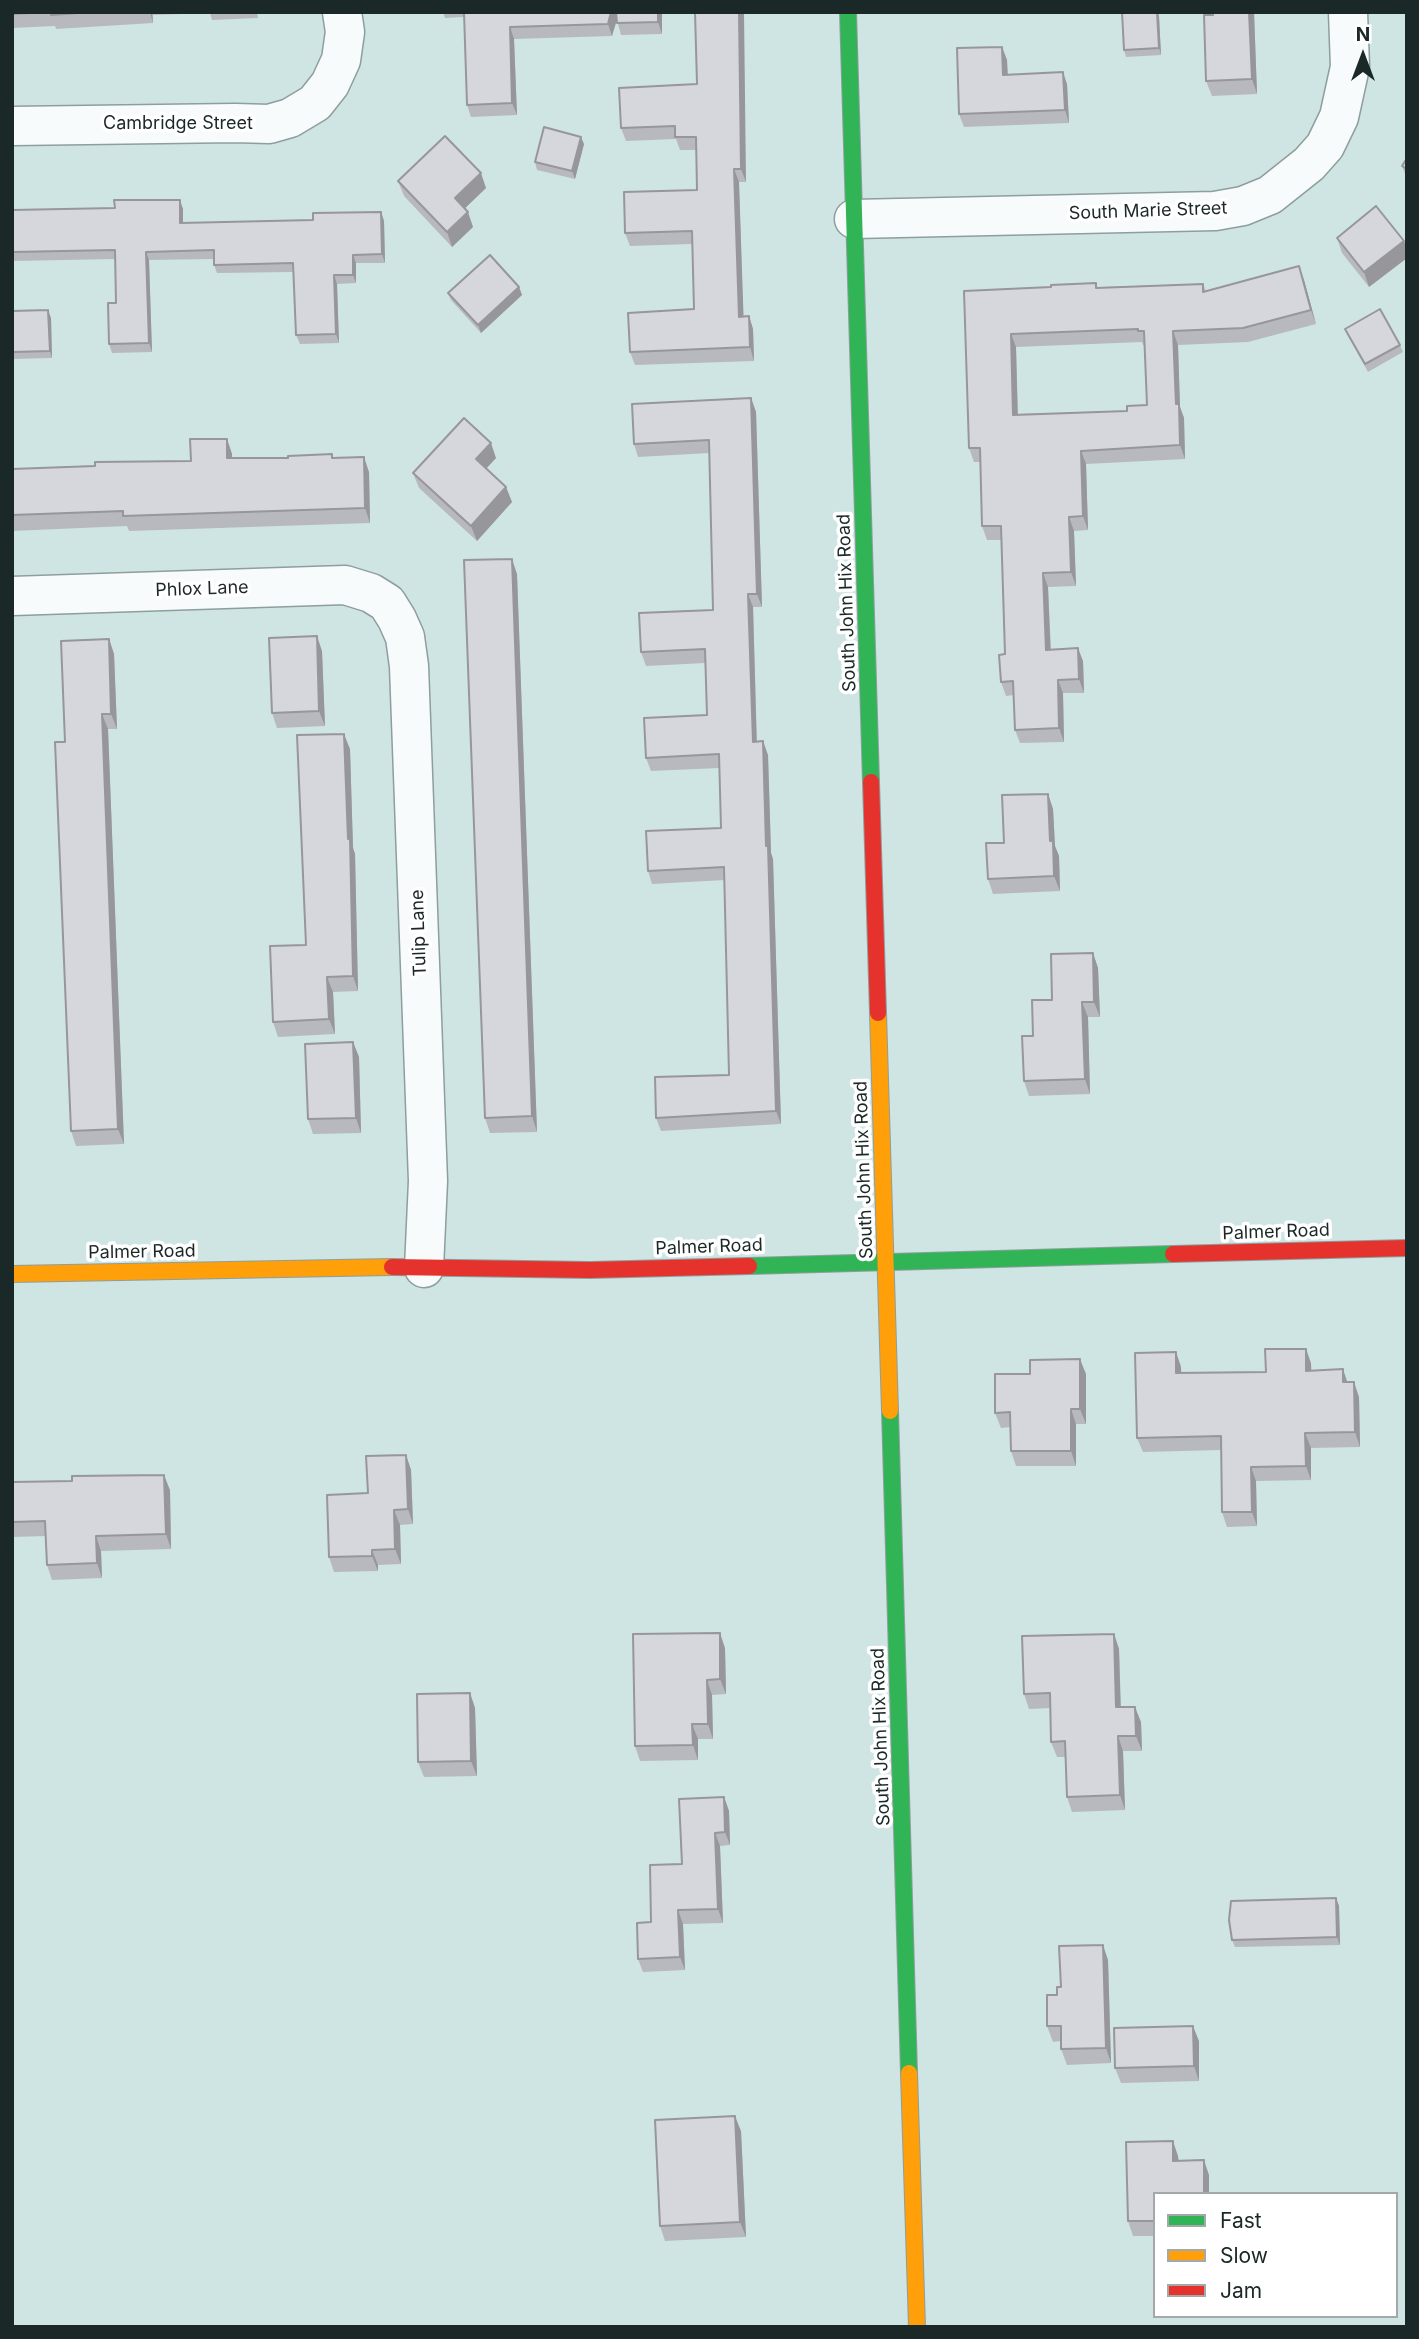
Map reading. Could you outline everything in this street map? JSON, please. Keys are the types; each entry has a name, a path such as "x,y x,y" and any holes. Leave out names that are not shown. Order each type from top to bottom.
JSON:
{"street":[{"name":"Cambridge Street","path":"12,126 235,122 269,124 290,118 315,103 330,84 341,60 345,32 342,12"},
{"name":"South John Hix Road","path":"848,12 917,2327"},
{"name":"South Marie Street","path":"854,219 1215,211 1243,206 1270,195 1309,164 1325,145 1339,117 1350,67 1349,12"},
{"name":"Phlox Lane","path":"12,596 345,585 371,593 387,603"},
{"name":"Tulip Lane","path":"387,603 405,637 409,666 428,1181 424,1268"},
{"name":"Palmer Road","path":"13,1265 590,1270 1407,1248"}],"building":[{"path":"12,12 51,12 12,14"},
{"path":"51,12 92,12 51,15"},
{"path":"464,12 611,12 608,24 510,27 512,103 467,105"},
{"path":"616,12 658,12 658,22 617,23"},
{"path":"695,12 739,12 741,169 734,169 739,317 749,316 750,347 630,352 628,313 694,309 692,231 625,233 624,192 697,190 696,137 675,137 675,126 621,128 619,88 697,84"},
{"path":"1122,12 1157,12 1159,48 1124,50"},
{"path":"1213,12 1249,12 1252,79 1206,81 1204,15 1213,15"},
{"path":"1002,47 1003,75 1063,72 1065,110 959,114 957,48"},
{"path":"544,127 581,137 572,171 535,162"},
{"path":"445,136 481,173 455,198 468,212 447,232 398,181"},
{"path":"114,200 180,200 180,223 313,220 313,213 381,212 382,254 353,255 353,275 334,275 336,334 296,335 293,263 214,265 214,250 146,252 149,343 109,344 108,303 116,303 115,250 12,252 12,210 115,208"},
{"path":"1376,206 1404,241 1364,272 1337,238"},
{"path":"490,255 519,287 478,325 448,293"},
{"path":"1299,266 1311,310 1243,328 1173,331 1180,445 1081,451 1083,516 1069,517 1071,572 1043,573 1046,650 1078,648 1079,679 1058,680 1059,728 1015,730 1013,681 1001,682 999,655 1005,654 1001,526 982,526 980,448 969,448 964,291 1096,283 1096,288 1203,284 1203,292","holes":["1144,331 1147,405 1127,406 1127,411 1013,415 1011,334"]},
{"path":"1380,309 1400,345 1365,364 1345,329"},
{"path":"48,310 50,351 12,352 12,311"},
{"path":"751,398 757,594 748,594 753,742 763,741 776,1111 656,1118 655,1077 729,1075 724,867 648,871 646,831 721,828 719,754 646,758 644,718 707,715 705,649 641,652 639,613 713,610 709,440 634,444 632,404"},
{"path":"464,418 491,443 476,459 506,487 471,526 413,473"},
{"path":"190,439 227,439 227,458 288,458 332,454 332,458 364,457 365,508 123,516 123,511 12,515 12,469 95,466 95,462 191,461"},
{"path":"512,559 532,1116 485,1118 464,560"},
{"path":"317,636 319,711 272,713 269,638"},
{"path":"109,639 111,714 102,714 118,1129 71,1131 55,742 65,742 61,641"},
{"path":"344,734 353,976 327,977 329,1019 273,1022 270,946 306,945 297,735"},
{"path":"1048,794 1054,876 988,879 986,843 1004,843 1002,795"},
{"path":"1093,953 1094,1002 1082,1002 1085,1079 1024,1081 1022,1036 1033,1036 1032,1000 1052,1000 1051,954"},
{"path":"353,1042 356,1118 308,1119 305,1044"},
{"path":"1265,1349 1306,1349 1306,1371 1343,1369 1343,1382 1354,1382 1355,1432 1305,1433 1306,1466 1251,1467 1252,1512 1222,1512 1221,1436 1137,1438 1135,1353 1176,1352 1176,1373 1266,1372"},
{"path":"1080,1359 1080,1409 1071,1409 1071,1451 1011,1451 1010,1412 995,1413 995,1374 1030,1374 1030,1360"},
{"path":"406,1455 408,1509 394,1510 395,1549 372,1550 372,1556 329,1557 327,1495 368,1493 366,1456"},
{"path":"164,1475 166,1534 96,1536 97,1563 47,1565 45,1521 12,1522 12,1482 72,1481 72,1476"},
{"path":"720,1633 720,1679 707,1680 708,1724 692,1724 693,1745 635,1746 633,1634"},
{"path":"1114,1634 1116,1707 1135,1707 1136,1736 1118,1736 1120,1795 1067,1797 1065,1741 1051,1742 1050,1693 1024,1694 1022,1636"},
{"path":"470,1693 471,1761 418,1762 417,1694"},
{"path":"724,1797 725,1832 715,1833 718,1909 678,1910 680,1957 638,1959 637,1923 651,1922 650,1865 682,1864 679,1799"},
{"path":"1336,1898 1337,1937 1232,1940 1229,1920 1231,1901"},
{"path":"1103,1945 1106,2048 1061,2049 1061,2026 1047,2026 1047,1995 1057,1995 1057,1987 1061,1987 1059,1946"},
{"path":"1193,2026 1194,2066 1115,2068 1114,2028"},
{"path":"735,2116 740,2222 660,2226 655,2120"},
{"path":"1173,2141 1173,2161 1204,2160 1204,2192 1153,2192 1153,2221 1128,2221 1126,2142"}],"traffic: fast":[{"path":"848,12 871,782"},
{"path":"749,1266 1173,1254"},
{"path":"890,1411 909,2073"}],"traffic: slow":[{"path":"878,1013 890,1411"},
{"path":"12,1274 392,1267"},
{"path":"909,2073 917,2327"}],"traffic: jam":[{"path":"871,782 878,1013"},
{"path":"1173,1254 1407,1248"},
{"path":"392,1267 590,1270 749,1266"}]}
